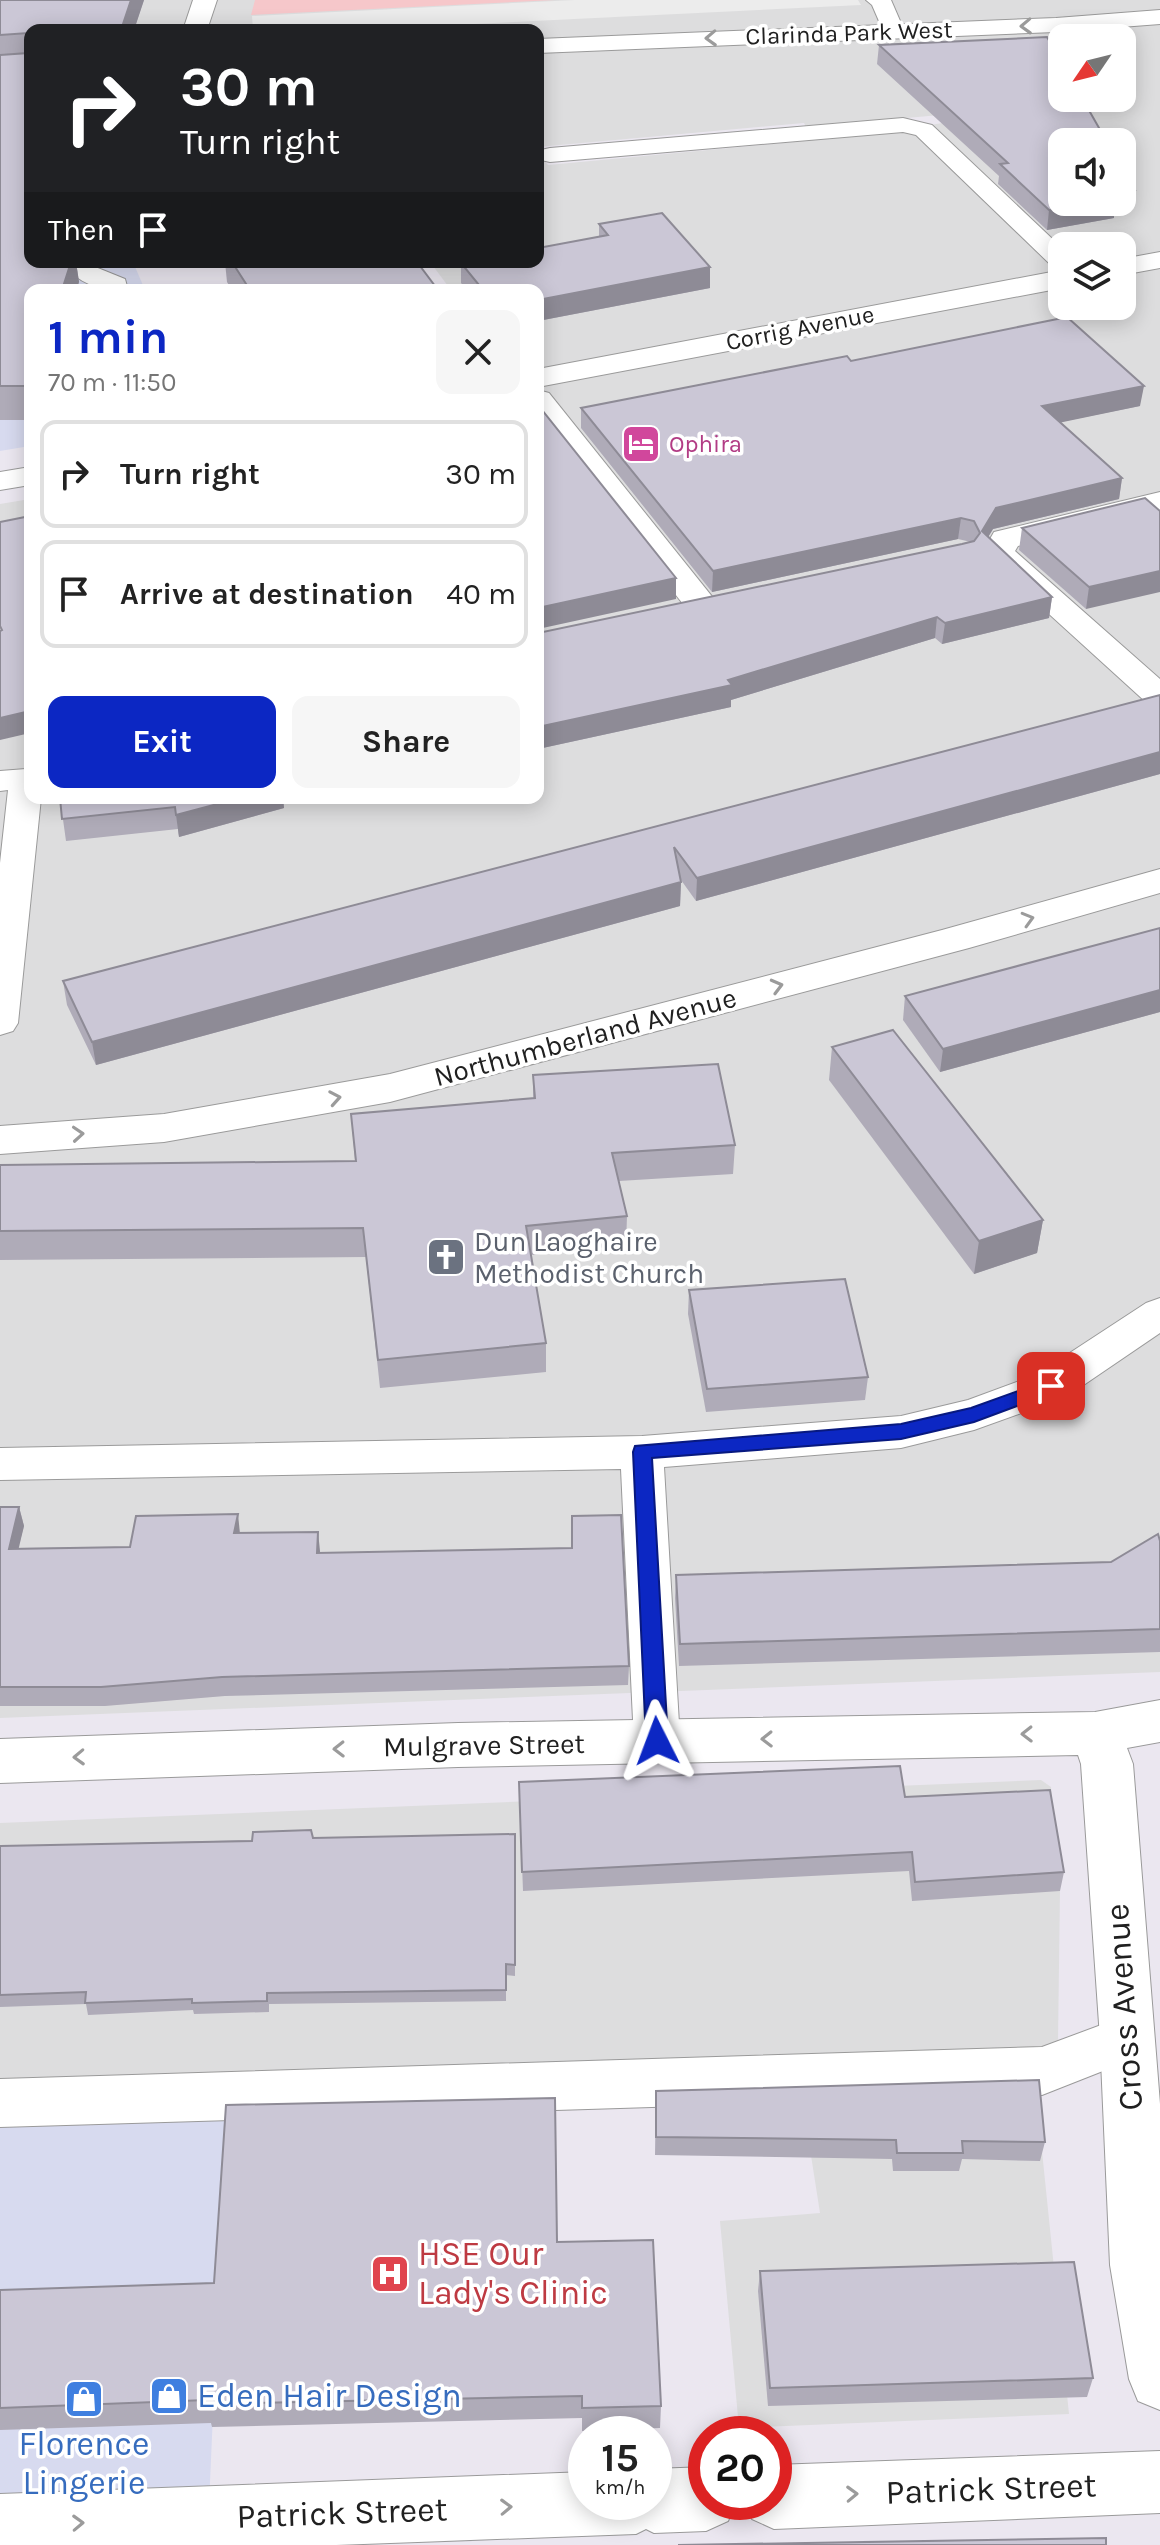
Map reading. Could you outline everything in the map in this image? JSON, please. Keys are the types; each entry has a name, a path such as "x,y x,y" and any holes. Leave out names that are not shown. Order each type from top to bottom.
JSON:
{"street":[{"path":"197,24 205,0"},
{"name":"Clarinda Park West","path":"1115,24 1160,17"},
{"name":"Clarinda Park West","path":"544,46 893,30 957,19 1048,29"},
{"path":"1136,264 1160,260"},
{"name":"Corrig Avenue","path":"544,377 1048,282"},
{"path":"544,406 717,603 668,614"},
{"path":"0,481 24,477"},
{"path":"1160,502 1006,539 998,553 1160,697"},
{"name":"Northumberland Avenue","path":"0,1140 164,1128 390,1088 955,939 1160,881"},
{"name":"Mulgrave Street","path":"0,1761 458,1745 1095,1733 1160,1721"},
{"name":"Cross Avenue","path":"1095,1733 1107,1764 1128,2038 1140,2265 1160,2379"},
{"name":"Patrick Street","path":"792,2496 1160,2482"},
{"name":"Patrick Street","path":"0,2526 568,2505"}],"lane":[{"path":"877,0 881,1 893,30"},
{"path":"550,155 903,125 924,130 1048,249"},
{"path":"83,270 114,284"},
{"path":"0,781 24,779"},
{"path":"0,1023 24,798"},
{"path":"0,1464 642,1452 901,1432 974,1414 1051,1386 1160,1313"},
{"path":"642,1452 657,1741"},
{"path":"0,2103 1042,2071 1128,2038"}],"shaded area":[{"path":"0,0 1160,0 1160,1672 0,1718 0,504 24,500 24,804 544,804 544,284 446,284 434,268 544,268 544,161 548,165 794,142 905,129 1048,106 1048,112 1136,112 1136,24 1048,24 1048,105 544,146 544,24 24,24 24,59 0,175"},
{"path":"255,0 555,0 251,15"},
{"path":"575,0 858,0 861,5 473,24 253,24 252,16"},
{"path":"0,175 24,245 24,268 136,268 142,284 24,284 24,447 0,451"},
{"path":"1041,1780 1051,1787 1060,1891 1058,2042 1006,2056 0,2085 0,1823"},
{"path":"1035,2083 1069,2414 792,2426 792,2416 738,2416 720,2221 820,2213 800,2085"},
{"path":"226,2117 209,2505 0,2515 0,2123"}],"building":[{"path":"0,0 131,0 123,24 24,24 24,33 0,35"},
{"path":"1047,37 1048,112 1090,112 1099,128 1048,128 1048,209 1000,164 1008,163 879,45"},
{"path":"24,53 24,268 69,268 64,284 24,284 24,386 0,386 0,55"},
{"path":"662,213 710,267 544,299 544,284 478,284 465,268 544,268 544,247 608,235 599,224"},
{"path":"236,268 422,268 434,284 246,284"},
{"path":"1052,320 1070,320 1144,386 1042,406 1122,478 996,508 982,531 1052,597 945,623 937,617 728,680 732,685 544,726 544,632 974,541 980,533 974,521 961,518 713,571 581,408 847,356 851,361"},
{"path":"544,413 676,578 544,607"},
{"path":"1145,498 1160,511 1160,571 1089,587 1022,528"},
{"path":"24,517 24,712 0,718 2,630 0,522"},
{"path":"1160,695 1160,752 697,878 674,847 681,882 92,1042 63,981"},
{"path":"61,804 217,804 176,815 175,807 62,819"},
{"path":"1160,928 1160,990 943,1049 905,996"},
{"path":"893,1030 1043,1220 979,1241 832,1047"},
{"path":"718,1064 735,1145 612,1153 627,1216 526,1226 546,1343 378,1360 363,1228 0,1231 0,1165 356,1161 351,1114 535,1098 533,1075"},
{"path":"845,1279 868,1377 707,1389 689,1290"},
{"path":"0,1507 19,1507 9,1549 130,1547 136,1516 238,1514 234,1533 318,1532 317,1553 572,1548 572,1516 621,1515 629,1666 222,1677 101,1687 0,1687"},
{"path":"1158,1534 1160,1629 680,1644 676,1575 1111,1562"},
{"path":"900,1766 905,1797 1050,1790 1064,1872 915,1882 912,1852 522,1872 519,1782"},
{"path":"311,1830 313,1838 515,1834 515,1965 506,1964 506,1990 267,1993 267,2001 192,2003 192,1999 85,2003 86,1992 0,1995 0,1846 252,1841 253,1832"},
{"path":"1039,2080 1045,2142 962,2141 963,2153 897,2153 896,2140 656,2137 656,2091"},
{"name":"HSE Our Lady's Clinic","path":"555,2098 557,2242 653,2240 661,2406 582,2408 582,2396 206,2404 206,2400 0,2408 0,2290 214,2283 226,2105"},
{"path":"1074,2262 1093,2378 770,2388 760,2271"},
{"path":"1106,2538 1106,2545 678,2545"}],"place":[{"name":"Ophira","path":"641,444"},
{"name":"Dun Laoghaire Methodist Church","path":"446,1257"},
{"name":"HSE Our Lady's Clinic","path":"390,2274"},
{"name":"Eden Hair Design","path":"169,2396"},
{"name":"Florence Lingerie","path":"84,2399"}],"route":[{"path":"657,1741 642,1452 818,1436 901,1432 974,1414 1051,1386"}]}
